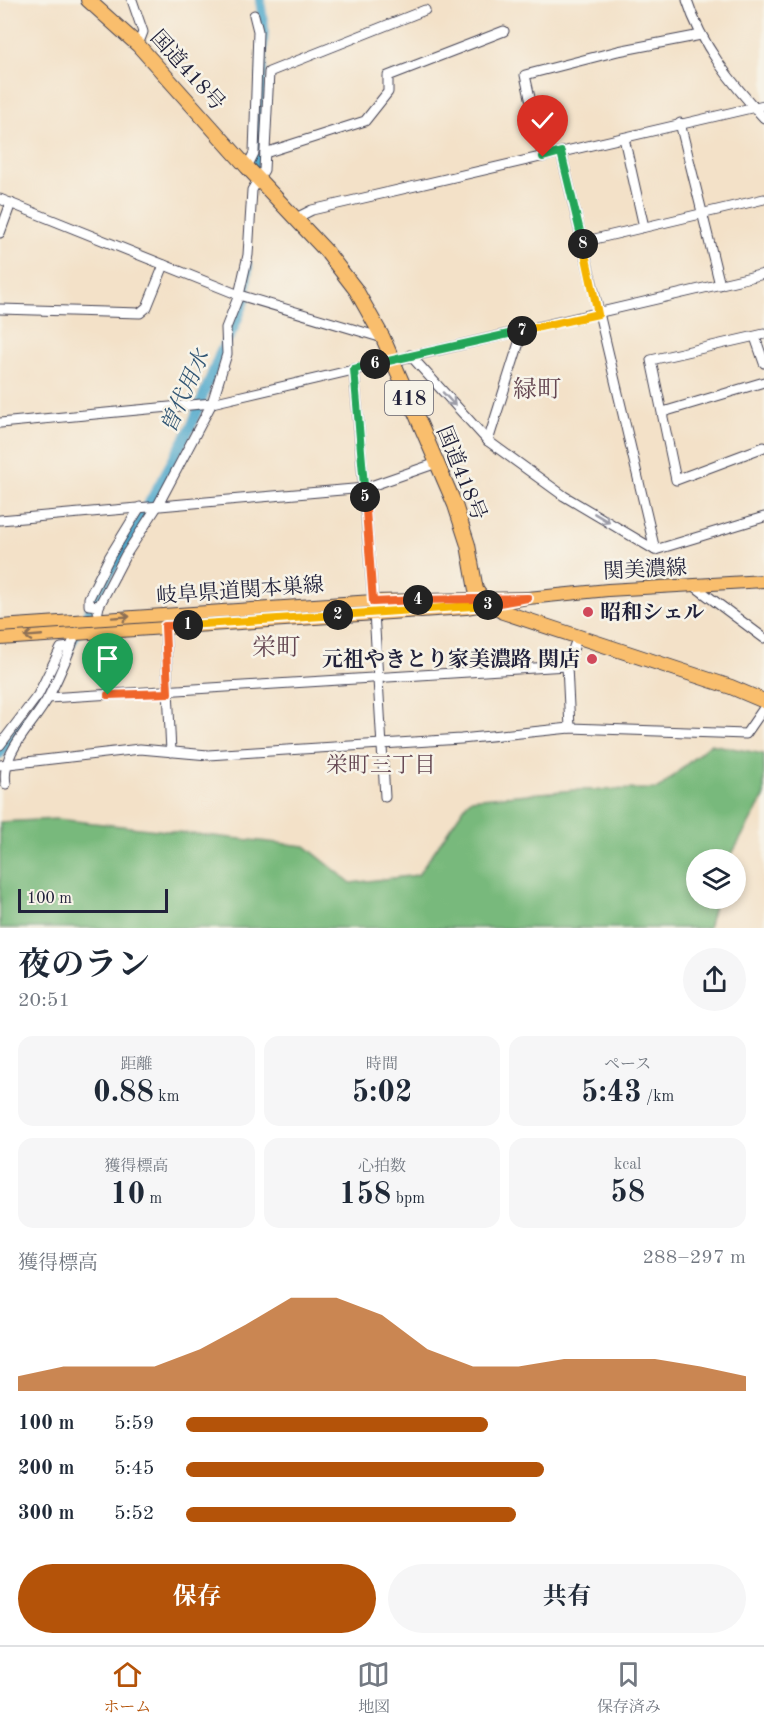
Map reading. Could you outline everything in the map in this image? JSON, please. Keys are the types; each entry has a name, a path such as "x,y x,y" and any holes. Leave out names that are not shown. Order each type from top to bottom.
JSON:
{"highway":[{"name":"国道418号","path":"88,0 138,45 247,167 327,251 356,290 383,338 455,505 468,544 476,590 486,602"},
{"path":"486,602 578,636 731,687 764,701"}],"main road":[{"name":"関美濃線","path":"486,602 608,590 764,581"},
{"name":"岐阜県道関本巣線","path":"0,627 98,612 373,607 486,602"},
{"name":"岐阜県道関本巣線","path":"0,639 373,607"}],"street":[{"path":"132,0 143,32 138,45"},
{"path":"687,0 701,35 718,64 759,106 764,118"},
{"path":"140,507 110,556 89,598 89,605 98,612 125,556 158,505 212,403 226,354 226,328 239,295 248,255 252,190 264,170 269,72 425,10"},
{"path":"247,167 254,153 258,31 254,15"},
{"path":"265,153 365,121 387,92 387,76 504,31"},
{"path":"543,157 525,75 618,51 701,35"},
{"path":"296,218 312,210 759,106"},
{"path":"680,123 720,285"},
{"path":"624,138 644,227"},
{"path":"561,152 655,550"},
{"path":"0,199 239,295 383,338"},
{"path":"582,242 764,199"},
{"path":"0,233 11,203"},
{"path":"0,309 140,313 147,307 164,265"},
{"path":"0,423 212,403 764,274"},
{"path":"488,441 523,330"},
{"path":"764,363 760,335 651,360 676,480 764,447"},
{"path":"410,355 488,441 564,496 655,550 764,517"},
{"path":"354,369 365,488 384,797"},
{"path":"663,412 764,382"},
{"path":"0,520 365,488 437,463"},
{"path":"693,585 764,638"},
{"path":"165,626 171,752"},
{"path":"6,784 2,764 48,698 76,632"},
{"path":"570,728 567,666 578,636"},
{"path":"0,745 38,695 61,648 71,647"},
{"path":"48,698 168,693 567,666"},
{"path":"2,764 140,749 208,755 382,744 570,728 746,734 764,708"}],"green space":[{"path":"710,744 764,754 764,797 735,849 686,849 686,909 713,909 708,928 0,928 0,822 57,819 305,846 351,883 418,875 470,799 575,790 658,789"}],"waterway":[{"name":"曽代用水","path":"256,182 264,28 260,0"},
{"name":"曽代用水","path":"0,754 35,708 191,427 220,353 234,328 245,300 248,266"}],"place":[{"name":"昭和シェル","path":"588,612"},
{"name":"元祖やきとり家美濃路 関店","path":"592,659"}],"district":[{"name":"緑町","path":"537,389"},
{"name":"栄町","path":"276,647"},
{"name":"栄町三丁目","path":"381,764"}],"route":[{"path":"108,695 168,693 165,626 466,608 528,598 373,602 354,369 598,314 561,152 543,157"}]}
